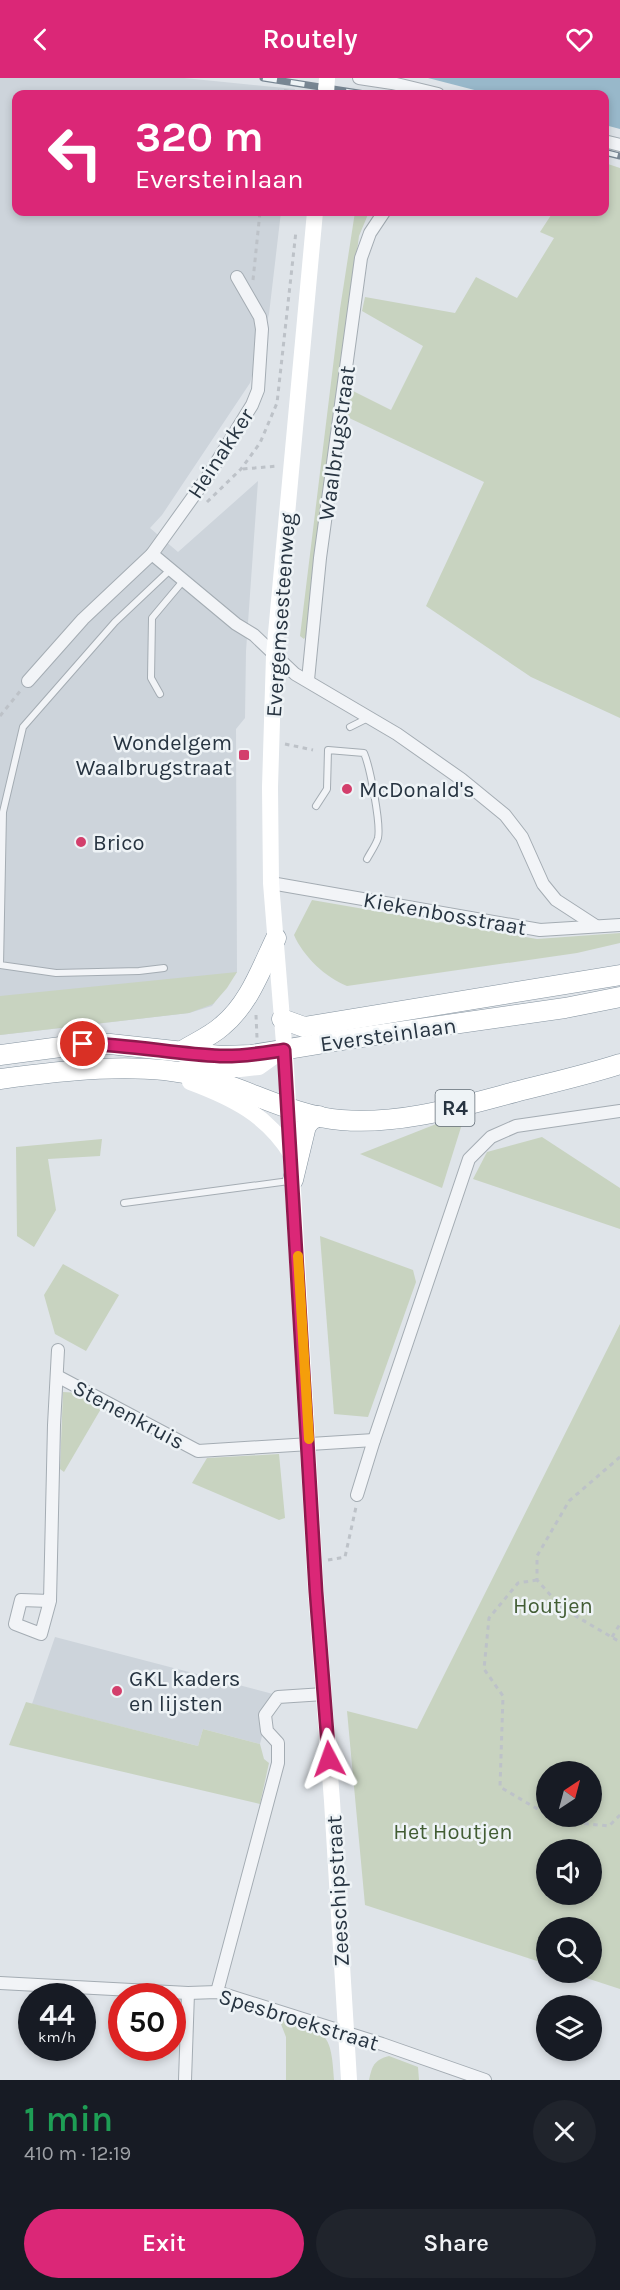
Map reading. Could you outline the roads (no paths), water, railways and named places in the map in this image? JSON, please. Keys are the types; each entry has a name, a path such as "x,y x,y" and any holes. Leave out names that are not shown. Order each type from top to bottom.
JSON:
{"highway":[{"path":"182,1051 222,1027 239,1008 250,992 276,938"},
{"path":"282,1019 304,1027 620,975"},
{"name":"Eversteinlaan","path":"0,1054 83,1044 110,1044 221,1056 251,1055 565,1008 620,997"},
{"name":"R4","path":"0,1079 72,1070 162,1071 196,1076 319,1116 341,1120 392,1120 446,1110 620,1064"},
{"path":"293,1180 306,1126 319,1116"}],"main road":[{"name":"Evergemsesteenweg","path":"282,1019 271,883 270,787 274,655 315,216"},
{"name":"Zeeschipstraat","path":"282,1019 349,2080"},
{"path":"162,1071 206,1068 240,1069 260,1066 284,1050"},
{"path":"162,1071 219,1093 257,1114 280,1137 291,1155"}],"street":[{"path":"359,78 421,90"},
{"name":"Waalbrugstraat","path":"308,680 320,558 361,258 370,233 381,216"},
{"name":"Heinakker","path":"28,681 83,619 152,554 208,476 252,405 258,390 262,329 260,317 237,277"},
{"path":"152,554 236,624 254,635 295,674 370,717 461,779 506,815 522,837 543,884 556,900 596,926"},
{"name":"Kiekenbosstraat","path":"271,883 540,930 620,925"},
{"path":"357,1495 469,1159 491,1137 516,1126 620,1111"},
{"name":"Stenenkruis","path":"50,1601 58,1350"},
{"name":"Stenenkruis","path":"57,1376 198,1451 309,1445"},
{"path":"309,1445 374,1440"},
{"path":"217,1992 278,1763 278,1743 267,1731 265,1715 278,1697 324,1694"},
{"name":"Spesbroekstraat","path":"0,1983 188,1993 217,1992 485,2080"},
{"path":"185,2080 188,1993"}],"lane":[{"path":"164,968 139,971 56,973 0,965 3,812 22,727 115,622 170,570"},
{"path":"160,694 151,678 152,618 183,581"},
{"path":"350,727 370,717"},
{"path":"316,806 327,789 328,750 364,753 369,763 378,838 367,859"},
{"path":"124,1203 293,1180"}],"water":[{"path":"428,78 620,78 620,129 609,126 609,90 474,90"}],"railway":[{"path":"263,78 340,90"},
{"path":"609,153 620,156"}],"place":[{"name":"Wondelgem Waalbrugstraat","path":"244,755"},
{"name":"McDonald's","path":"347,789"},
{"name":"Brico","path":"81,842"},
{"name":"GKL kaders en lijsten","path":"117,1691"}],"park label":[{"name":"Houtjen","path":"553,1605"},
{"name":"Het Houtjen","path":"453,1831"}]}
